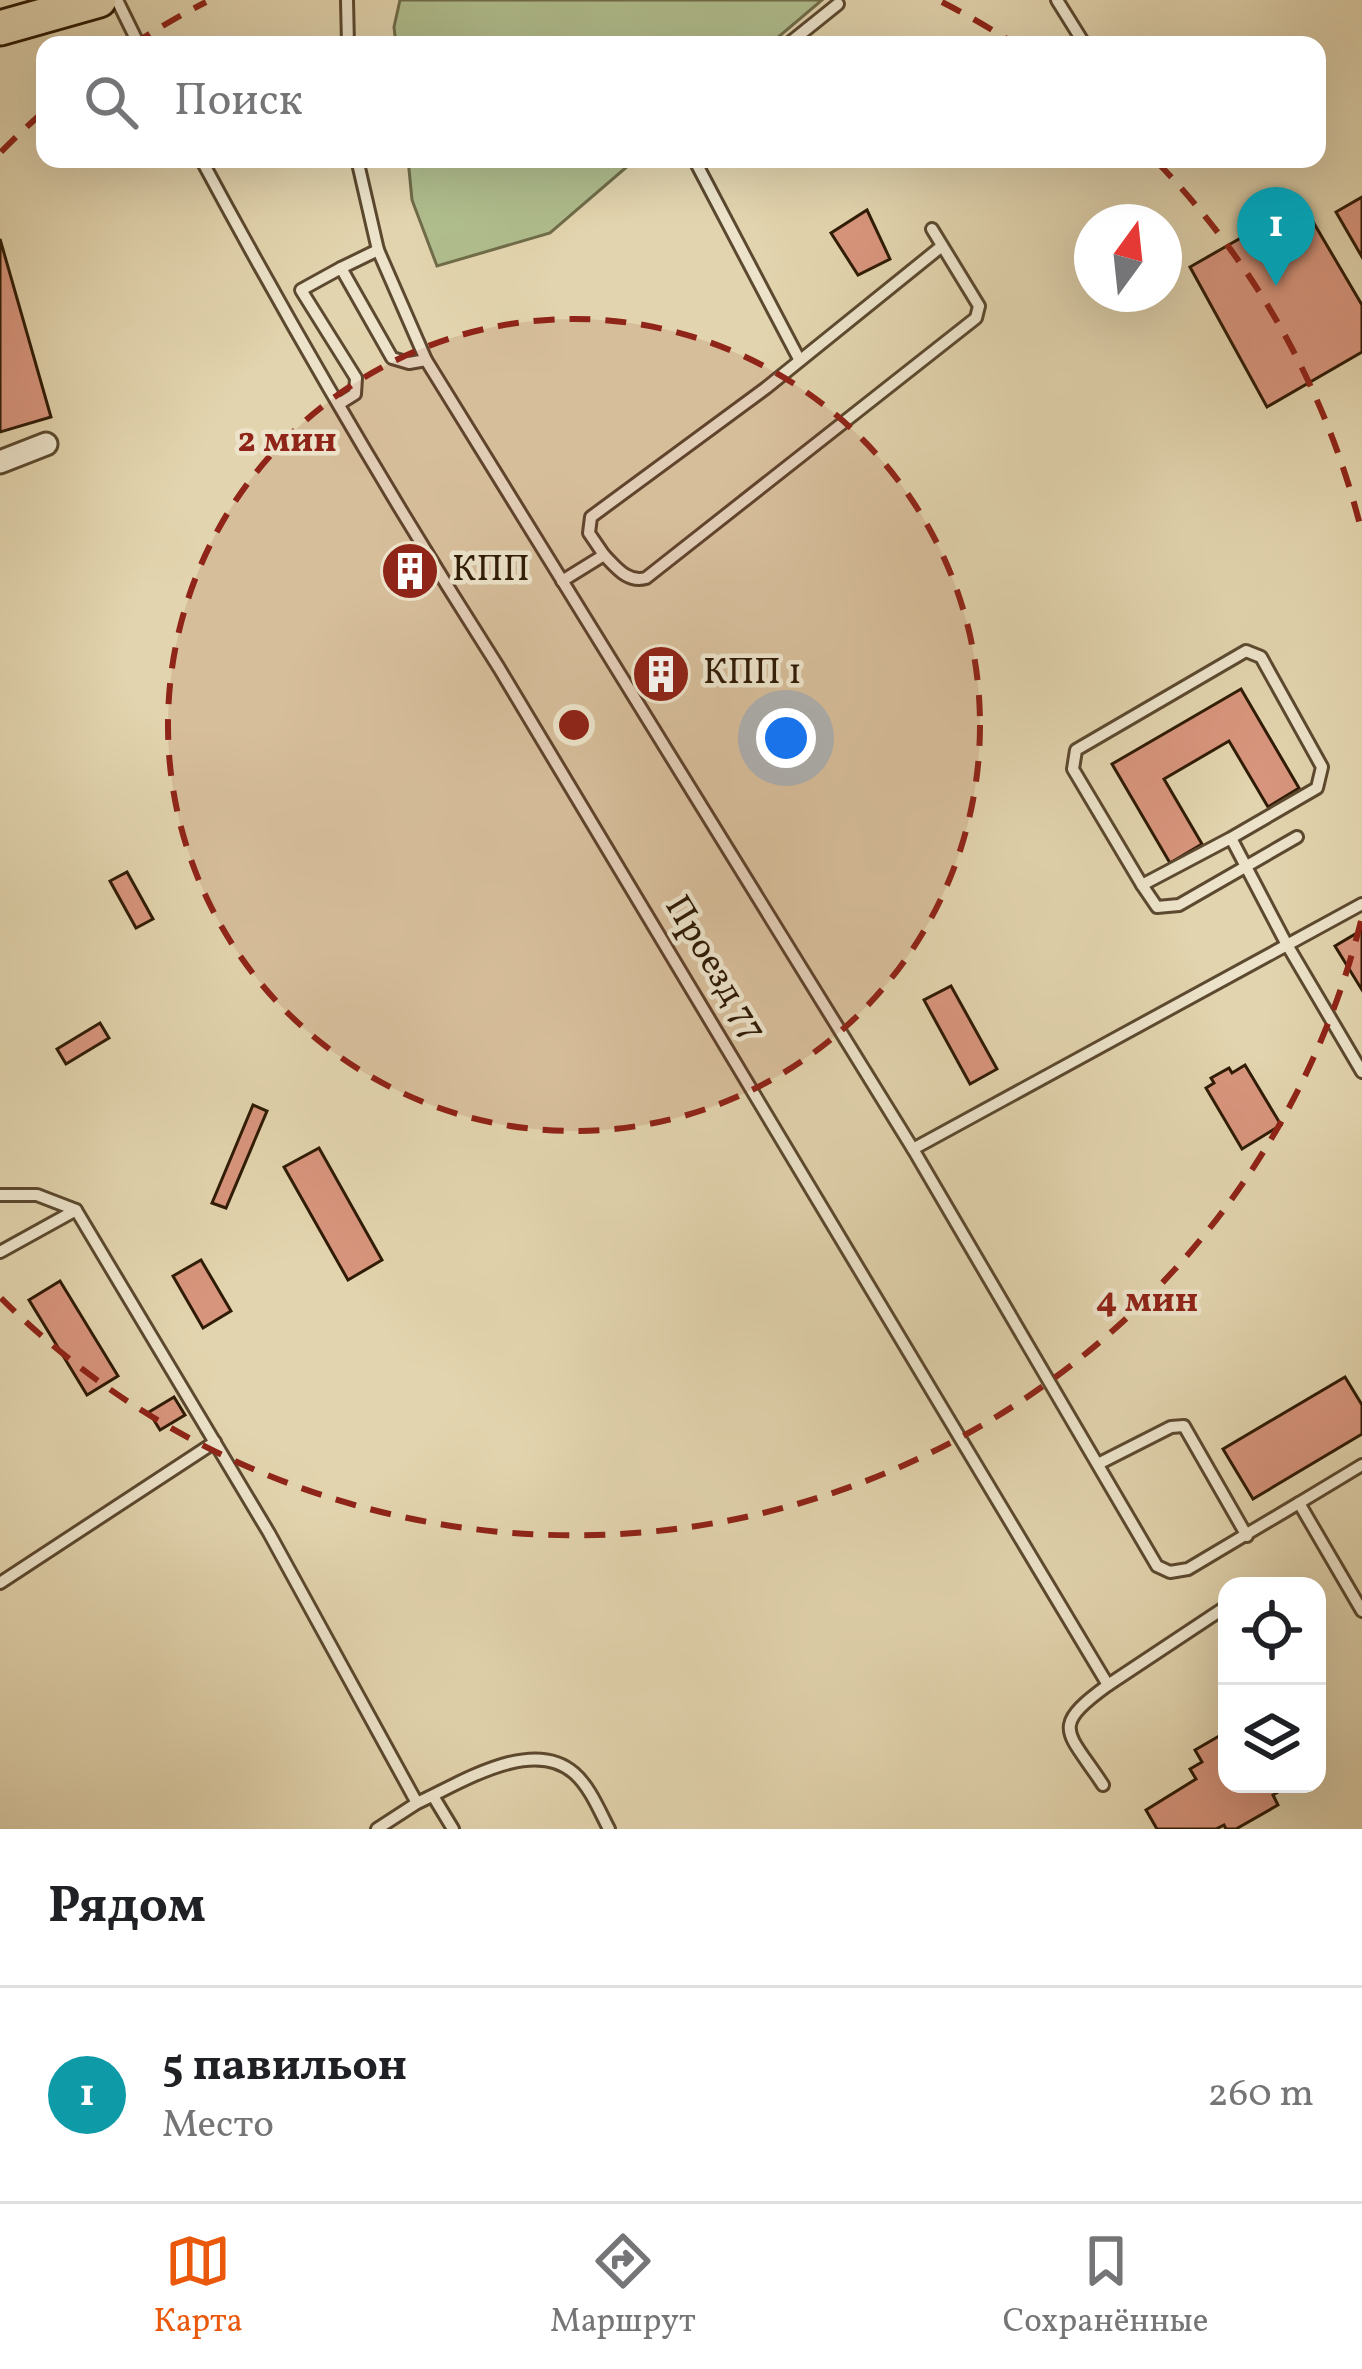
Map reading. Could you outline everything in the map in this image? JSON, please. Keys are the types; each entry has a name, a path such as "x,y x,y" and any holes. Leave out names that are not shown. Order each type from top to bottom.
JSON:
{"highway":[{"path":"0,28 99,0"}],"street":[{"path":"0,462 46,444"}],"lane":[{"path":"117,0 135,36"},
{"path":"347,0 348,36"},
{"path":"1057,0 1079,36"},
{"path":"798,36 838,4"},
{"name":"Проезд 77","path":"206,168 410,528 499,668 1108,1685"},
{"path":"359,168 378,250 426,360 913,1149 1157,1566 1170,1572 1188,1569 1362,1465"},
{"path":"699,168 799,359"},
{"path":"932,229 980,306 976,318 646,578 623,575 589,532 590,517 766,388 942,246"},
{"path":"279,304 378,250"},
{"path":"341,268 392,358 409,363 426,360"},
{"path":"301,290 356,378 355,394 339,404"},
{"path":"562,581 604,555"},
{"path":"1142,885 1317,788 1323,776 1261,657 1246,651 1076,750 1073,769 1142,885 1157,907 1179,904 1297,837"},
{"path":"1231,838 1362,1072"},
{"path":"913,1149 1362,904"},
{"path":"0,1196 37,1195 76,1210 215,1442 417,1803"},
{"path":"0,1252 76,1210"},
{"path":"1100,1463 1171,1427 1184,1426 1247,1536"},
{"path":"0,1583 215,1442"},
{"path":"1299,1503 1362,1611"},
{"path":"1103,1785 1071,1736 1069,1721 1075,1710 1218,1612"},
{"path":"377,1829 417,1803 531,1758 554,1761 583,1782 609,1829"},
{"path":"433,1796 452,1829"}],"green space":[{"path":"400,0 822,0 780,36 395,36"},
{"path":"409,168 626,168 550,233 437,266 412,200"}],"building":[{"path":"1362,197 1362,257 1336,212"},
{"path":"1302,203 1362,305 1362,352 1267,407 1190,267"},
{"path":"867,210 890,259 858,275 831,233"},
{"path":"0,239 51,417 0,432"},
{"name":"КПП","path":"410,551 426,580 410,590 393,561"},
{"name":"КПП 1","path":"666,658 677,677 655,691 644,672"},
{"path":"1241,689 1299,788 1268,807 1229,741 1164,779 1202,844 1170,863 1112,764"},
{"path":"127,872 153,919 136,928 110,881"},
{"path":"1362,930 1362,990 1335,946"},
{"path":"951,986 997,1069 970,1084 924,1000"},
{"path":"100,1023 109,1038 66,1064 57,1049"},
{"path":"1245,1065 1281,1125 1242,1149 1206,1088 1214,1083 1211,1078"},
{"path":"253,1105 267,1111 226,1208 212,1203"},
{"path":"319,1148 382,1260 348,1280 284,1167"},
{"path":"201,1260 231,1311 203,1328 173,1276"},
{"path":"60,1281 118,1376 87,1395 29,1300"},
{"path":"1345,1377 1362,1405 1362,1434 1253,1499 1223,1449"},
{"path":"174,1397 185,1415 160,1430 149,1412"},
{"path":"1218,1737 1218,1793 1276,1793 1273,1795 1278,1805 1236,1829 1224,1825 1157,1829 1146,1810 1196,1779 1190,1769 1202,1762 1195,1750"}],"place":[{"name":"5 павильон","path":"1276,286"},
{"name":"КПП","path":"410,571"},
{"name":"КПП 1","path":"661,674"}]}
